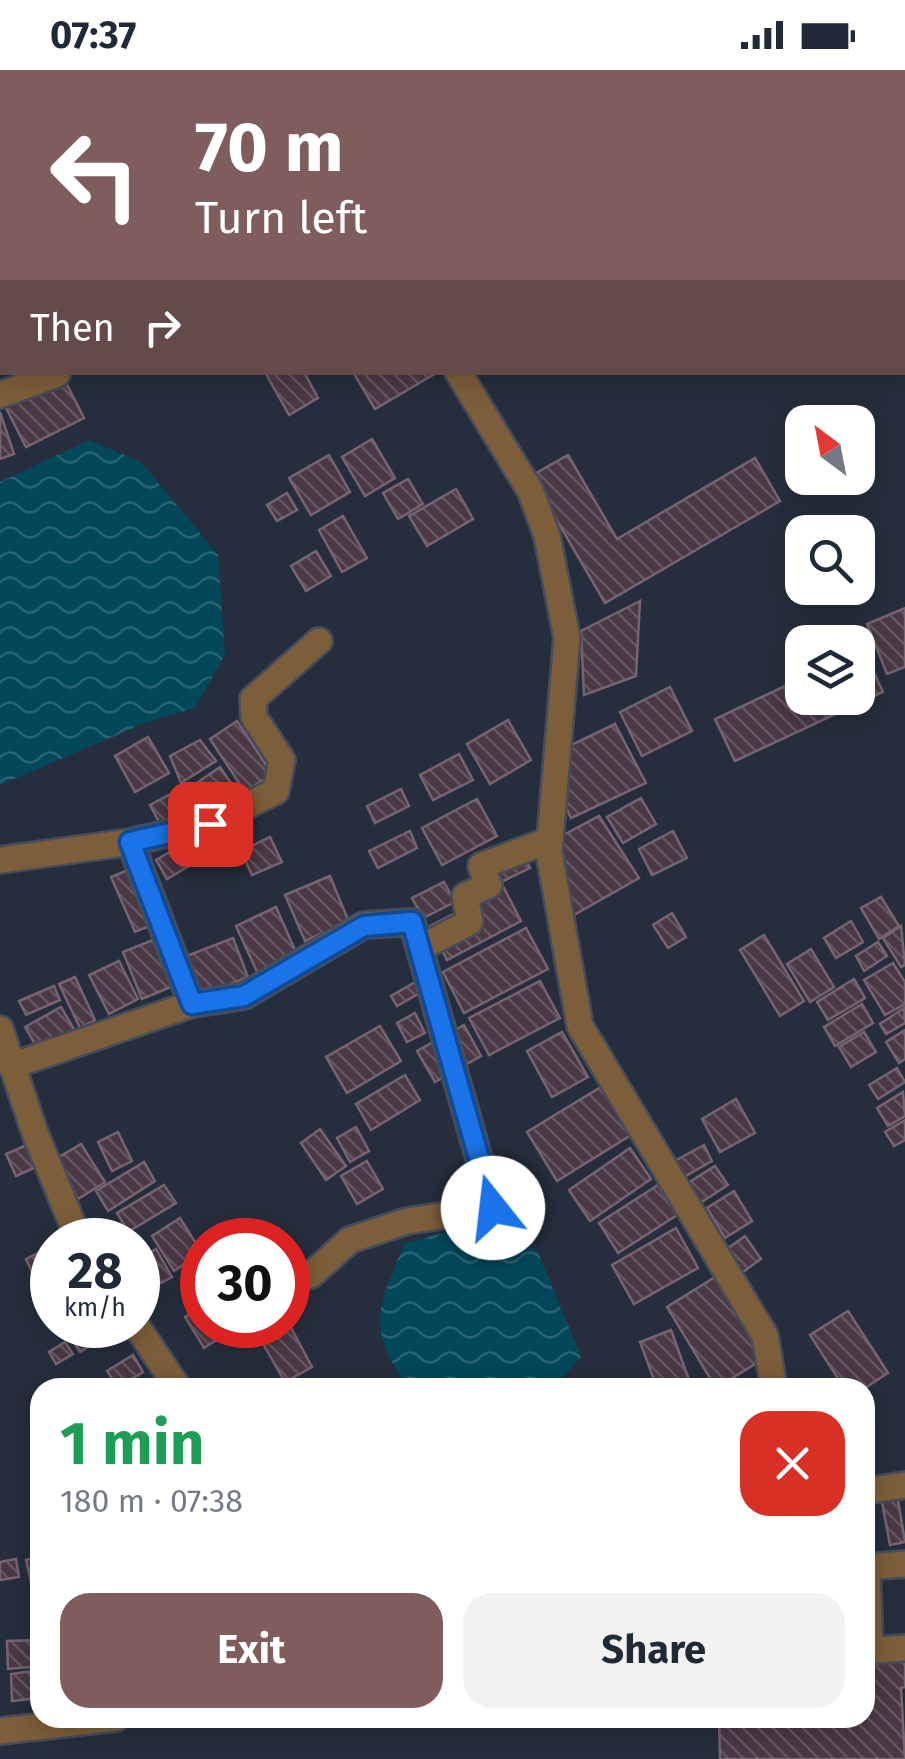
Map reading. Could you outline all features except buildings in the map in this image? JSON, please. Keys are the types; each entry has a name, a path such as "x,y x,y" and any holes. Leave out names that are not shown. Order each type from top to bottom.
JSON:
{"street":[{"path":"0,394 54,375"},
{"path":"460,375 531,492 546,536 564,620 567,638 550,840 565,956 580,1026 765,1336 772,1378"},
{"path":"0,860 130,842 210,824 276,791 282,760 254,718 253,699 320,641"},
{"path":"420,948 470,922 465,896 489,885 481,866 550,840"},
{"path":"130,842 192,1004"},
{"path":"11,1066 192,1004 244,996 364,926 412,922 493,1208 407,1220 350,1240 311,1275"},
{"path":"0,1029 70,1218"},
{"path":"151,1348 171,1378"},
{"path":"875,1489 905,1484"},
{"path":"875,1566 905,1564"},
{"path":"875,1650 905,1648"},
{"path":"0,1731 30,1728"}],"water":[{"path":"89,440 141,462 218,555 225,655 195,708 147,722 0,785 0,482"},
{"path":"478,1224 537,1250 581,1357 562,1378 402,1378 385,1347 380,1315 405,1243"}],"route":[{"path":"210,824 130,842 192,1004 244,996 364,926 412,922 493,1208"}]}
